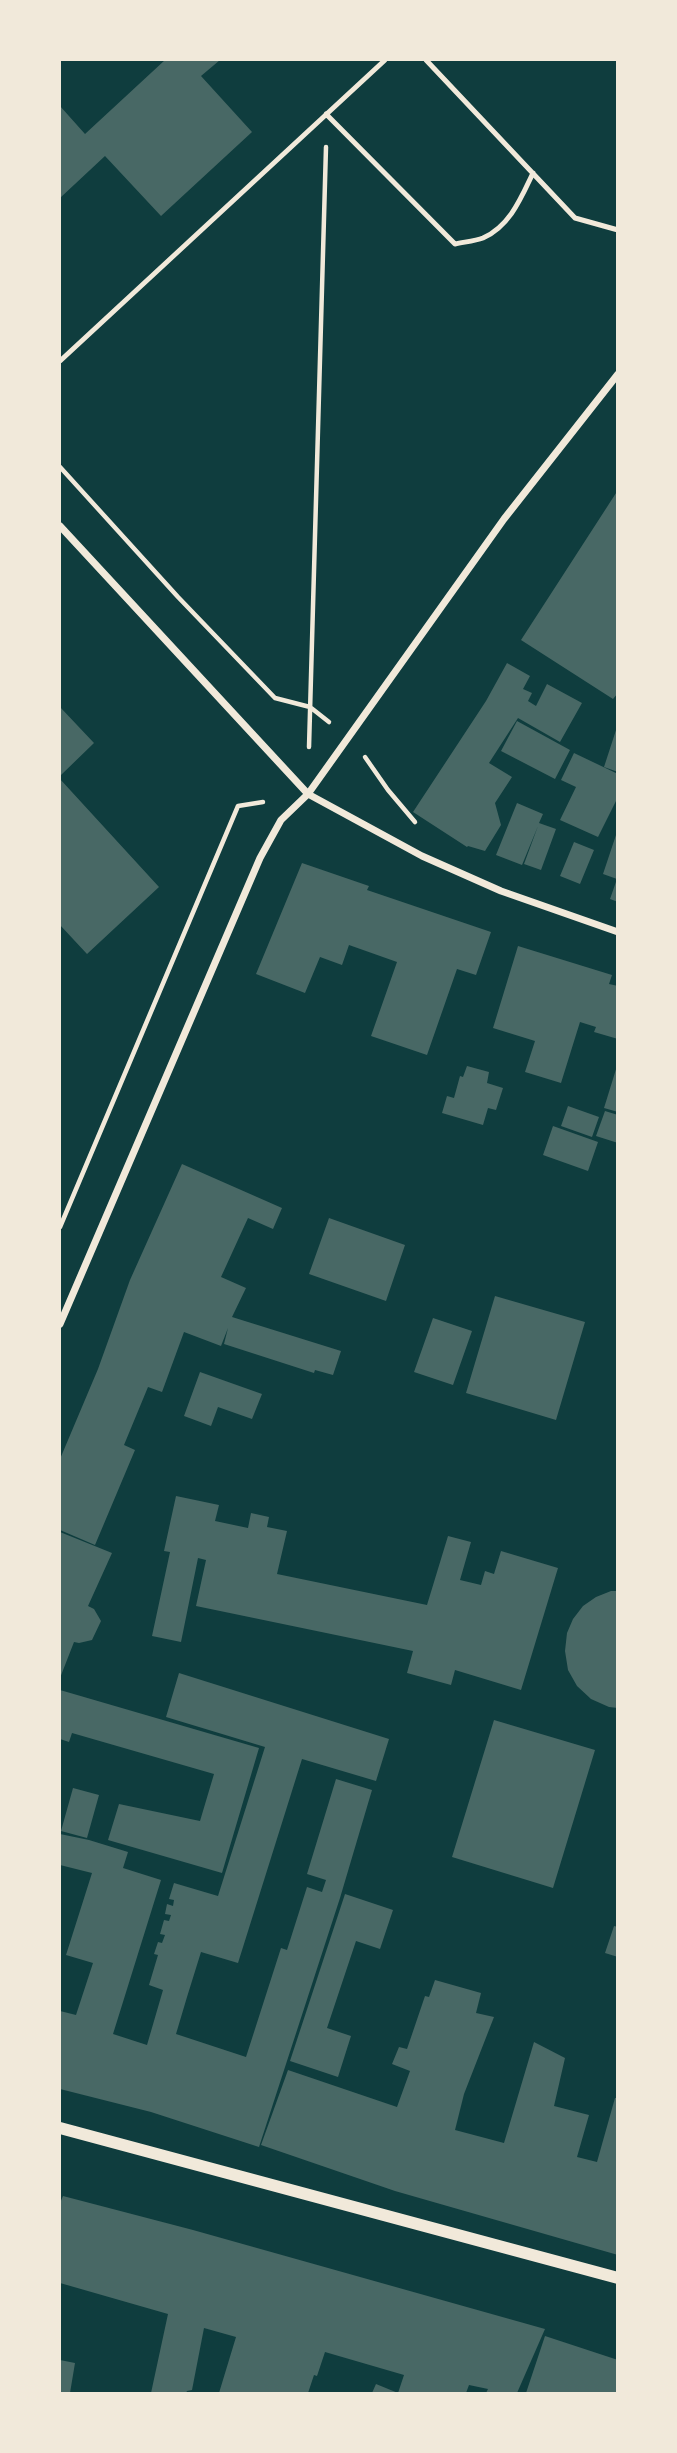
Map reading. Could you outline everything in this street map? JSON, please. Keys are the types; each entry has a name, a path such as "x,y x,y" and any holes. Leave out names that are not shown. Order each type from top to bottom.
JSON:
{"street":[{"path":"60,1324 260,858 281,820 308,794 504,519 618,374"},
{"path":"60,526 308,794 422,856 501,891 618,932"},
{"path":"60,2128 618,2278"}],"lane":[{"path":"60,361 385,60"},
{"path":"426,60 575,218 618,230"},
{"path":"326,114 455,244 483,238 501,225 516,209 533,173"}],"path":[{"path":"60,1227 238,806 308,794 326,114"},
{"path":"60,467 178,597 275,698 310,707 348,737 417,824"}],"building":[{"path":"165,60 220,60 201,76 252,132 161,216 105,156 60,198 60,106 85,134"},
{"path":"618,490 618,693 613,699 521,640"},
{"path":"507,663 530,676 523,689 532,693 528,701 536,706 547,684 582,703 560,742 518,718 489,763 512,777 495,803 501,825 485,851 467,847 413,812 486,701"},
{"path":"60,707 94,743 60,776"},
{"path":"517,721 570,750 555,779 501,751"},
{"path":"618,727 618,772 604,767"},
{"path":"574,753 618,774 618,797 598,837 560,820 576,787 561,780"},
{"path":"60,779 159,887 87,954 60,925"},
{"path":"517,803 543,814 539,823 556,829 541,870 524,864 538,826 522,865 496,855"},
{"path":"617,832 618,902 610,899 617,879 603,874"},
{"path":"574,842 594,850 580,884 560,876"},
{"path":"302,863 369,886 367,890 491,932 476,975 457,969 427,1055 371,1036 397,962 349,945 342,965 320,957 305,993 256,974"},
{"path":"518,946 612,975 609,984 618,986 618,1039 594,1032 596,1027 580,1022 561,1083 525,1072 535,1041 493,1028"},
{"path":"467,1066 489,1072 487,1083 503,1088 496,1110 488,1108 483,1125 442,1113 447,1096 454,1098 460,1076 463,1077"},
{"path":"618,1067 618,1112 604,1108"},
{"path":"568,1106 599,1117 592,1137 561,1126"},
{"path":"605,1111 618,1115 618,1143 596,1136"},
{"path":"553,1126 598,1142 588,1171 543,1155"},
{"path":"182,1164 282,1208 273,1229 248,1218 221,1277 246,1288 232,1317 341,1351 333,1375 315,1370 314,1373 224,1344 228,1328 221,1346 184,1332 162,1392 148,1387 124,1445 135,1450 95,1545 60,1530 60,1459 98,1369 130,1280"},
{"path":"329,1218 405,1245 386,1301 309,1274"},
{"path":"495,1296 585,1322 556,1420 466,1393"},
{"path":"433,1318 472,1331 453,1385 414,1372"},
{"path":"200,1372 262,1394 252,1419 218,1407 211,1426 184,1416"},
{"path":"176,1496 219,1505 215,1521 248,1528 251,1513 269,1517 267,1527 287,1531 277,1574 427,1605 448,1536 471,1542 460,1580 481,1585 485,1571 494,1574 501,1551 558,1568 521,1690 455,1670 451,1685 407,1673 413,1651 196,1606 206,1560 198,1558 181,1642 152,1636 170,1552 164,1551"},
{"path":"60,1532 112,1553 88,1606 94,1609 101,1621 92,1640 74,1642 60,1678"},
{"path":"611,1591 618,1591 618,1708 591,1699 577,1686 568,1670 565,1651 567,1633 573,1619 583,1606"},
{"path":"179,1673 389,1739 376,1781 302,1759 238,1963 201,1952 176,2034 246,2057 281,1948 287,1950 307,1887 322,1892 326,1880 307,1874 336,1779 372,1790 259,2147 151,2112 60,2089 60,2011 76,2015 93,1963 66,1955 92,1873 60,1865 60,1834 128,1852 123,1868 161,1880 113,2034 147,2045 163,1990 149,1985 158,1955 154,1954 158,1942 162,1943 165,1935 160,1934 164,1920 169,1921 171,1915 165,1914 167,1904 173,1906 174,1900 169,1899 174,1883 218,1896 265,1747 166,1717"},
{"path":"60,1690 259,1748 222,1873 108,1840 119,1804 200,1821 214,1774 72,1733 69,1742 60,1739"},
{"path":"494,1720 595,1750 553,1888 452,1857"},
{"path":"73,1788 99,1795 87,1838 61,1831"},
{"path":"345,1894 393,1910 380,1949 356,1941 327,2028 351,2036 338,2077 290,2061"},
{"path":"614,1926 618,1927 618,1957 605,1953"},
{"path":"435,1980 481,1993 476,2013 494,2017 464,2094 455,2130 504,2143 534,2042 565,2058 554,2106 589,2115 577,2157 597,2162 615,2098 618,2098 618,2255 395,2191 261,2145 288,2070 397,2107 410,2071 392,2064 399,2047 407,2049 425,1996 429,1997"},
{"path":"63,2196 545,2329 517,2393 486,2393 488,2389 469,2385 466,2393 398,2393 404,2375 325,2352 308,2393 219,2393 236,2337 204,2328 192,2390 186,2393 151,2393 168,2314 60,2283 60,2203"},
{"path":"545,2336 618,2360 618,2393 526,2393"},
{"path":"60,2360 75,2363 70,2393 60,2393"},
{"path":"376,2384 398,2393 372,2393"}]}
